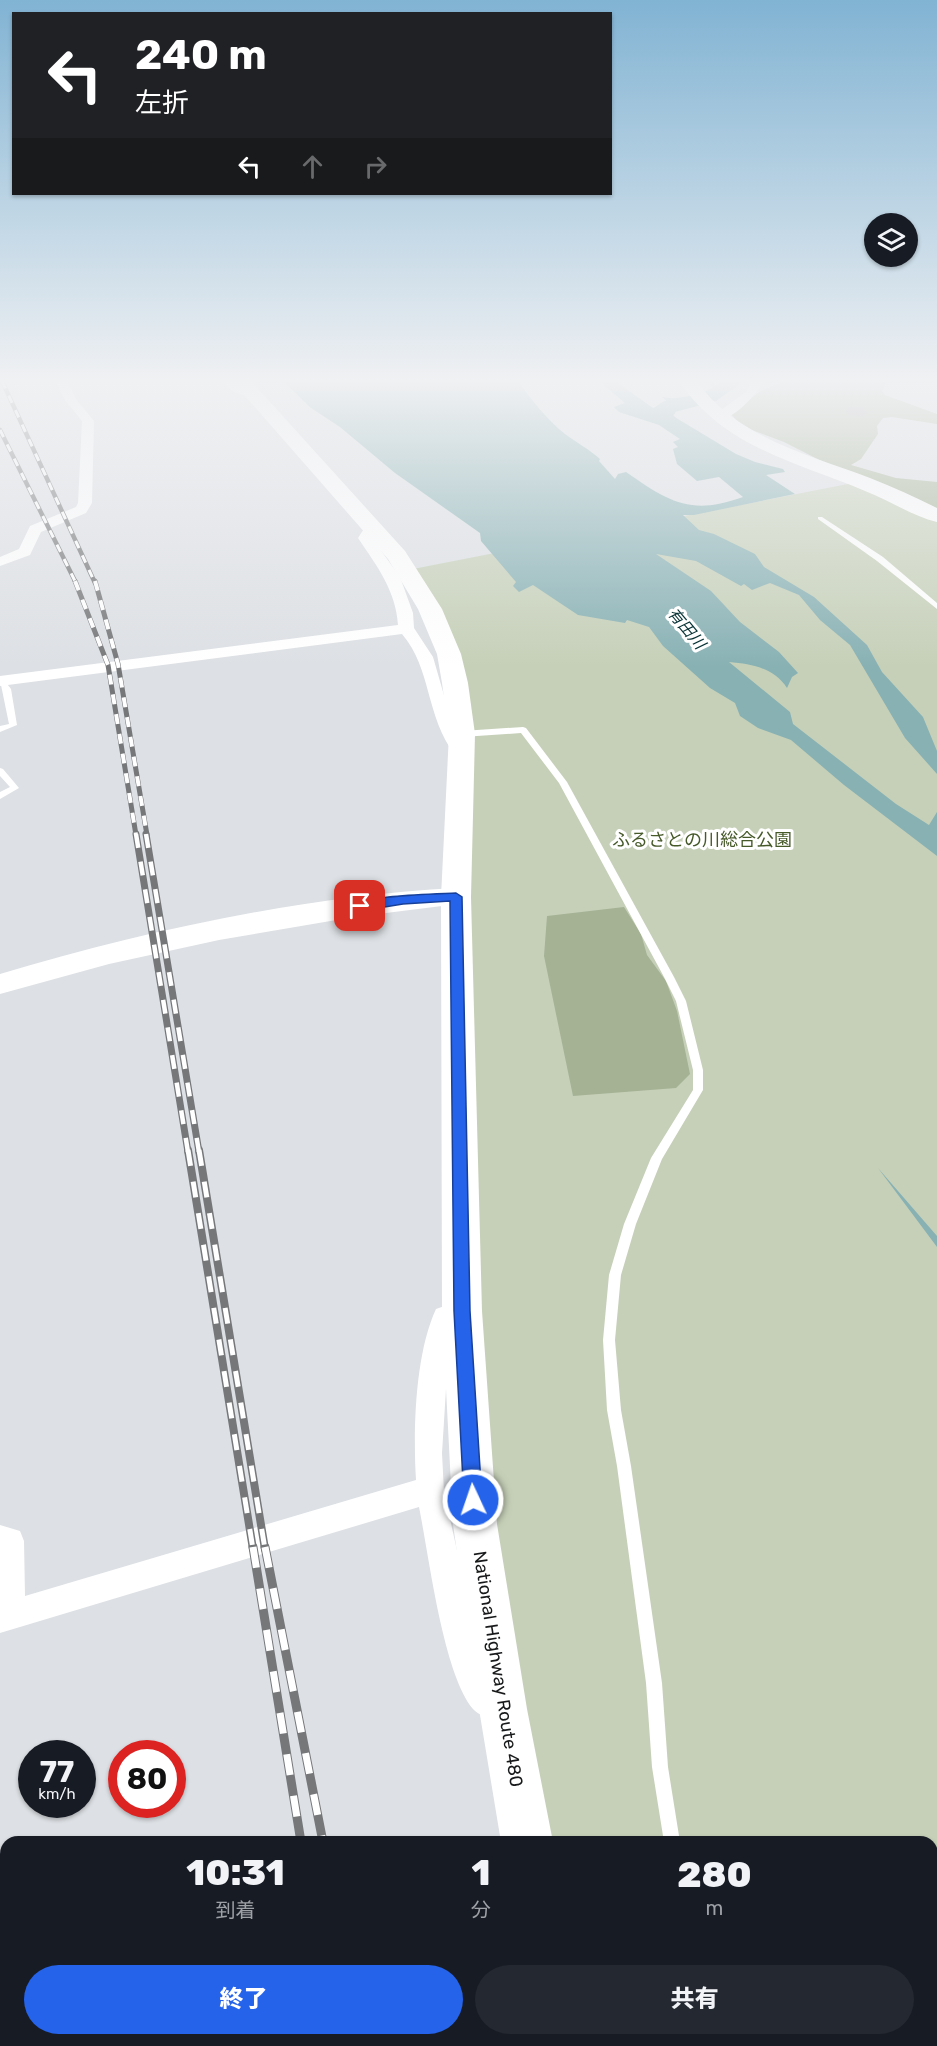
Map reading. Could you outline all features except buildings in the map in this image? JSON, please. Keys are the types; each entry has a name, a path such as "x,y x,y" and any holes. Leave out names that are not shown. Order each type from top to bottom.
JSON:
{"highway":[{"name":"National Highway Route 480","path":"325,476 397,556 422,592 438,627 455,682 461,742 456,897 462,1311 475,1524 503,1709 526,1836"},
{"path":"849,476 937,516"}],"street":[{"path":"0,562 25,552 36,529 81,510 85,503 86,476"},
{"path":"372,528 365,538 393,577 405,613 406,629 431,669 448,736 461,742"},
{"path":"1,681 406,629"},
{"path":"0,984 135,947 252,924 403,899 456,897"},
{"path":"462,1311 445,1317 436,1341 428,1453 430,1492 471,1679 485,1700 503,1709"},
{"path":"0,1539 10,1541 5,1616 415,1494 430,1492"}],"lane":[{"path":"820,518 880,559 937,607"},
{"path":"0,729 13,725 7,689 1,681"},
{"path":"461,742 524,730 547,758 596,838 681,1000 698,1070 698,1090 667,1139 630,1224 615,1275 609,1340 614,1410 654,1683 660,1767 671,1836"},
{"path":"0,771 15,788 0,796"}],"green space":[{"path":"859,476 891,476 937,482 937,511 886,485"},
{"name":"ふるさとの川総合公園","path":"853,483 937,522 937,1836 541,1836 477,1411 468,744 413,569"},
{"path":"624,907 641,934 647,955 666,981 677,1011 690,1074 676,1088 573,1096 544,956 547,916"}],"water":[{"name":"有田川","path":"400,476 613,476 615,479 617,476 633,476 655,491 681,503 709,505 743,497 719,477 697,481 692,476 768,476 795,494 694,515 683,515 699,530 714,534 755,554 764,567 814,597 867,645 882,672 923,717 937,751 937,774 905,738 850,645 820,620 799,595 770,583 752,590 696,561 656,554 711,591 740,622 779,652 798,673 792,677 787,688 776,676 762,668 729,662 790,712 793,724 896,804 929,825 937,812 937,856 844,785 791,740 758,728 740,716 735,703 710,688 663,646 649,627 627,620 625,623 578,615 533,585 519,592 513,586 516,582 481,541 480,533"},
{"path":"878,1168 937,1236 937,1247"}],"railway":[{"path":"23,476 76,583"},
{"path":"46,476 95,583"},
{"path":"75,581 108,665 136,835"},
{"path":"95,581 118,664 147,835"},
{"path":"136,834 188,1152"},
{"path":"146,834 199,1152"},
{"path":"188,1150 253,1549"},
{"path":"199,1150 265,1549"},
{"path":"253,1547 300,1836"},
{"path":"265,1547 322,1836"}],"route":[{"path":"360,906 403,899 456,897 462,1311 473,1500"}]}
